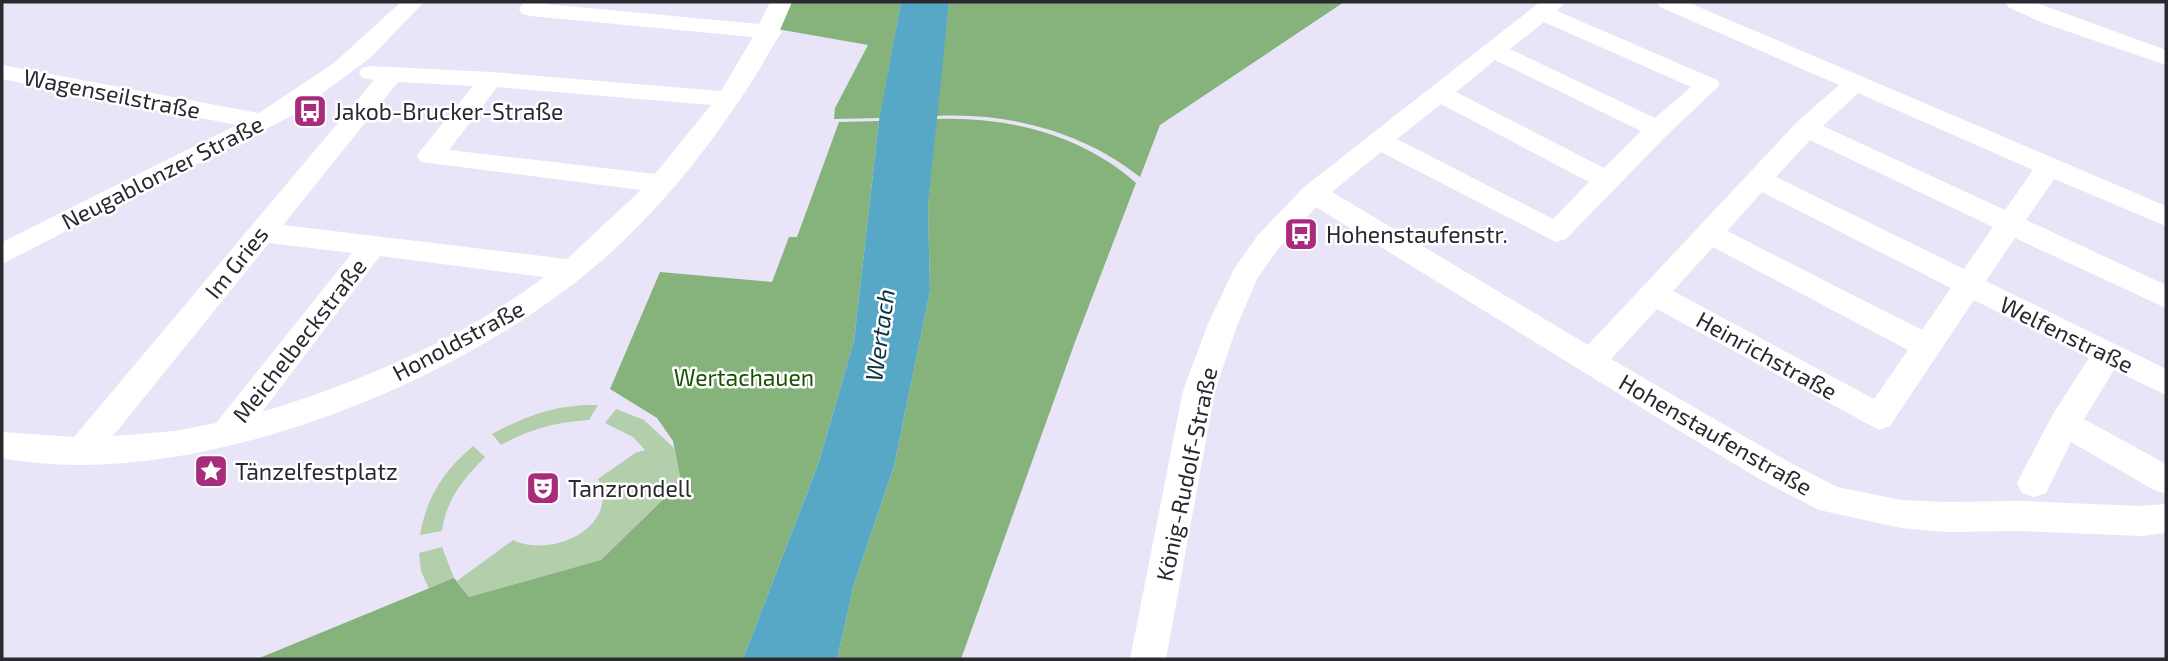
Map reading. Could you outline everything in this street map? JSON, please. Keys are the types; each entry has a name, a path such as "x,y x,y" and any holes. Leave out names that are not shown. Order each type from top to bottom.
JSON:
{"street":[{"name":"Neugablonzer Straße","path":"2,254 263,122 301,100 343,70 413,2"},
{"path":"536,2 530,9 770,32"},
{"name":"Honoldstraße","path":"2,445 22,449 136,450 225,436 281,421 348,396 502,320 573,270 619,230 663,184 727,99 770,32 781,2"},
{"path":"1668,2 2166,217"},
{"path":"2016,2 2051,18 2166,58"},
{"name":"König-Rudolf-Straße","path":"1149,659 1199,391 1222,326 1244,276 1275,234 1314,193 1378,140 1548,7 1708,85 1658,129 1556,232 1378,140"},
{"path":"1493,50 1658,129"},
{"path":"343,70 491,79 727,99"},
{"name":"Wagenseilstraße","path":"2,72 263,122"},
{"name":"Im Gries","path":"83,450 392,74"},
{"path":"491,79 430,156 663,184"},
{"path":"1591,360 1806,128 1854,84"},
{"path":"1438,93 1606,180"},
{"path":"1806,128 2166,297"},
{"path":"1709,233 1927,346 2049,166"},
{"path":"1760,180 1968,285"},
{"name":"Hohenstaufenstraße","path":"1314,193 1674,412 1831,500 1901,514 1945,517 2020,516 2141,521 2166,519"},
{"name":"Meichelbeckstraße","path":"261,232 573,270"},
{"name":"Meichelbeckstraße","path":"225,436 374,244"},
{"name":"Welfenstraße","path":"1968,285 2166,383"},
{"name":"Heinrichstraße","path":"1654,294 1879,416 1927,346"},
{"path":"2034,483 2064,423 2108,354"},
{"path":"2064,423 2166,480"}],"green space":[{"path":"788,2 901,2 880,118 834,119 835,108 868,45 777,29"},
{"path":"949,2 1344,2 1160,125 1140,177 1095,148 1044,128 990,118 936,116"},
{"path":"936,119 990,121 1043,132 1092,152 1136,183 1075,342 961,659 837,659 854,584 894,466 930,291 928,206"},
{"name":"Wertachauen","path":"879,121 854,341 819,462 743,659 257,659 454,578 469,597 601,560 681,482 673,441 657,418 610,389 660,272 772,282 789,237 797,237 839,122"},
{"path":"598,405 589,420 544,427 501,445 492,434 543,412 569,406"},
{"path":"616,409 644,420 674,448 681,482 601,560 469,597 457,581 513,540 529,545 546,545 564,541 592,524 600,511 603,496 598,479 635,453 645,450 633,437 605,423"},
{"path":"473,446 485,457 457,491 447,509 442,531 420,535 427,508 438,486 453,465"},
{"path":"442,547 454,578 429,589 421,571 419,553"}],"water":[{"name":"Wertach","path":"901,2 949,2 928,206 930,291 894,466 854,584 837,659 743,659 819,462 854,341 879,121"}],"place":[{"name":"Jakob-Brucker-Straße","path":"310,111"},
{"name":"Hohenstaufenstr.","path":"1301,234"},
{"name":"Tänzelfestplatz","path":"211,471"},
{"name":"Tanzrondell","path":"543,488"}]}
